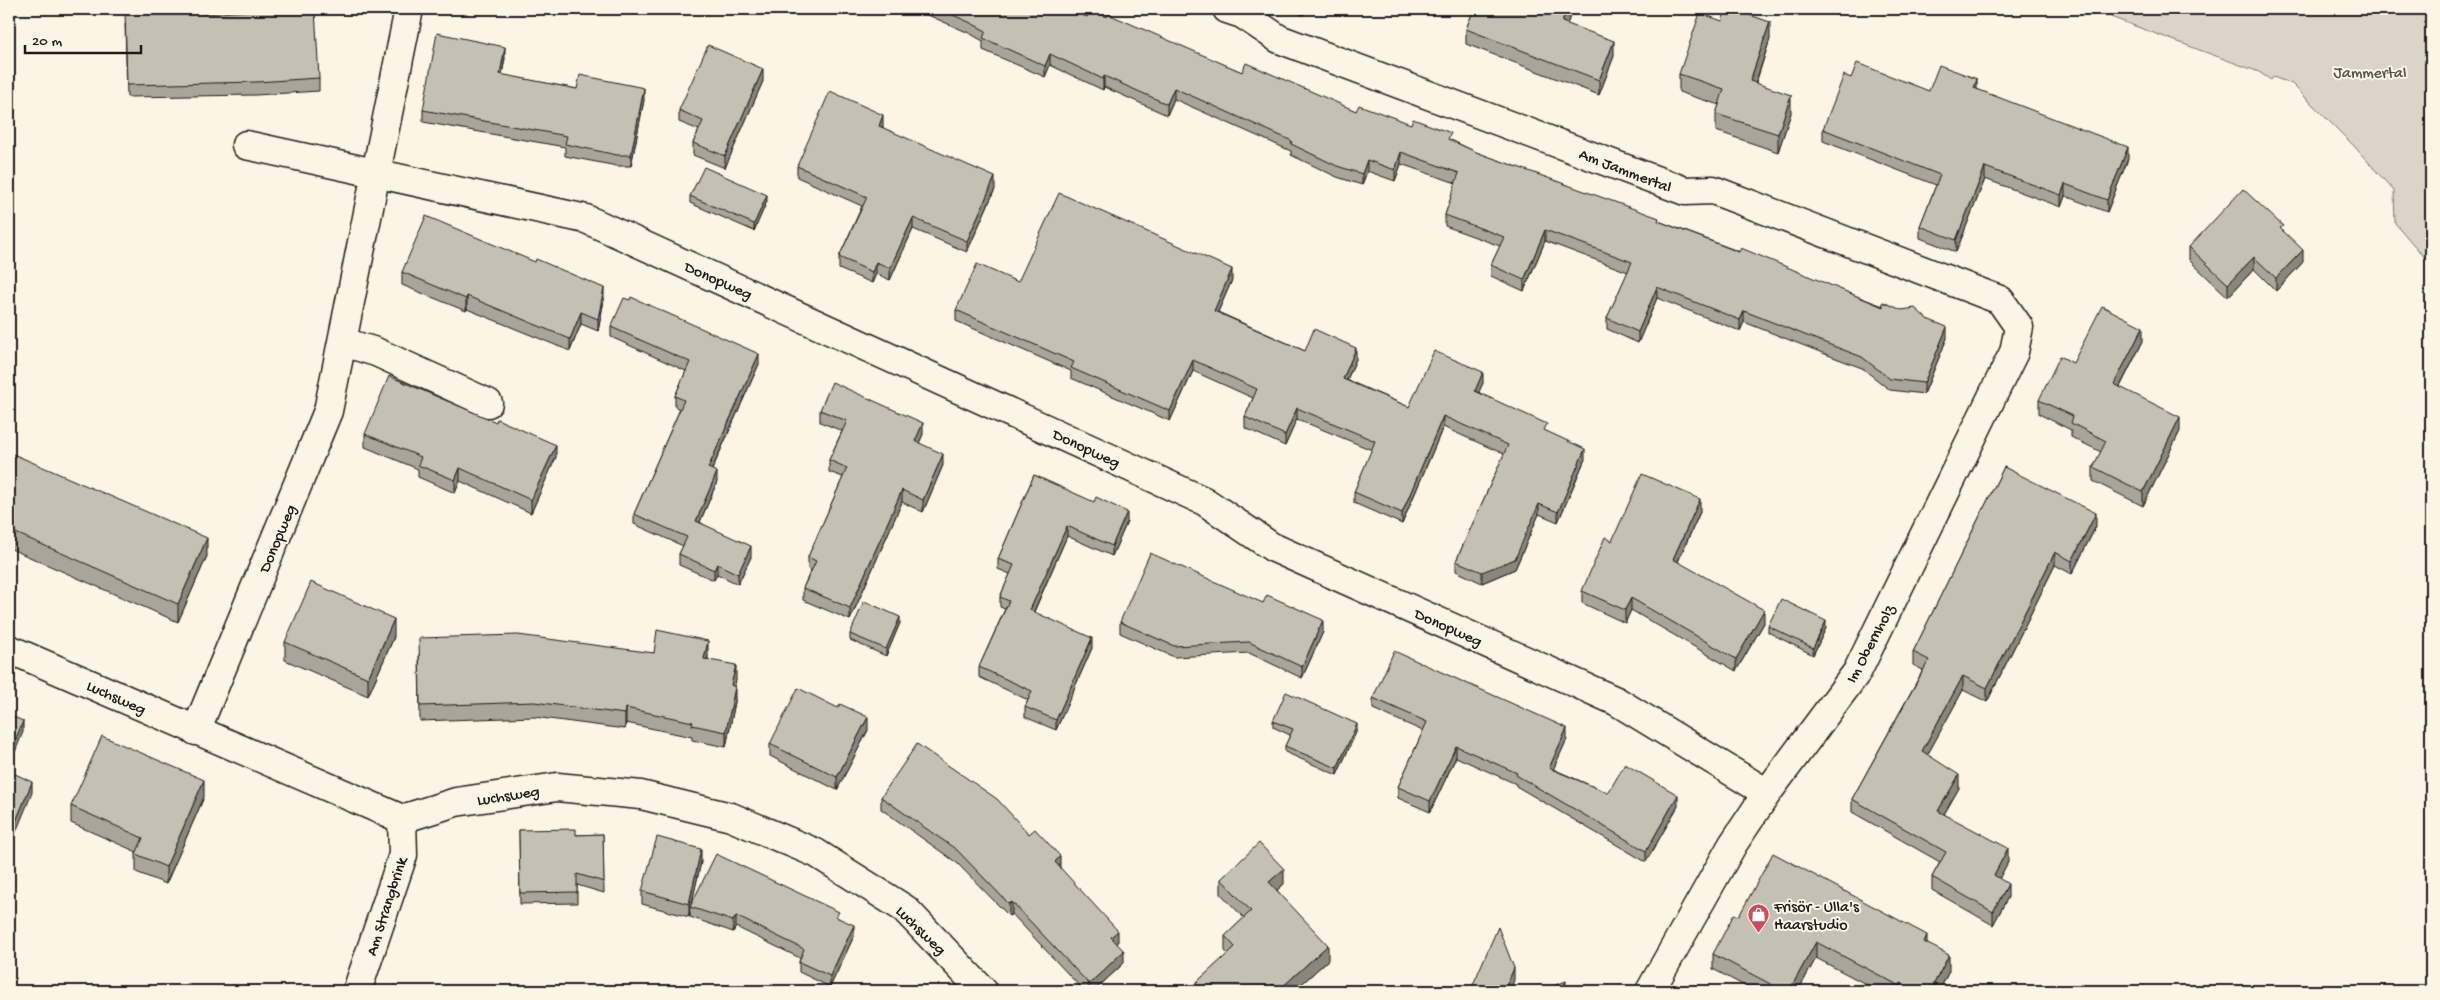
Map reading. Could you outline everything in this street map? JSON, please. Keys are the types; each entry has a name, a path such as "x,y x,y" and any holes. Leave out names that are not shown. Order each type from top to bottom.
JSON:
{"street":[{"name":"Donopweg","path":"196,731 328,411 409,9"},
{"name":"Am Jammertal","path":"1228,9 1242,14 1279,39 1685,191 1713,190 2000,300 2019,327"},
{"name":"Donopweg","path":"246,145 586,219 1204,501 1272,547 1616,701 1767,793"},
{"name":"Im Obernholz","path":"1650,991 1733,844 1767,793 1857,672 2014,352 2019,327"},
{"path":"342,342 376,352 488,403"},
{"name":"Luchsweg","path":"9,649 402,819 456,802 556,787 641,795 731,817 816,853 905,909 983,991"},
{"name":"Am Strangbrink","path":"357,991 402,855 402,819"}],"green space":[{"name":"Jammertal","path":"2089,9 2431,9 2431,265 2395,223 2394,191 2354,146 2292,84 2273,77 2271,80 2259,72"}],"building":[{"path":"204,9 204,14 279,9 315,9 319,78 256,82 127,85 125,11"},
{"path":"939,9 1068,9 1087,17 1090,9 1107,17 1108,14 1242,72 1246,63 1356,111 1359,105 1411,124 1413,119 1451,133 1448,139 1476,152 1659,218 1658,221 1739,252 1741,248 1883,307 1883,302 1902,310 1915,308 1927,319 1947,327 1924,383 1890,379 1862,357 1744,311 1740,320 1657,287 1638,332 1607,318 1632,262 1545,230 1524,280 1491,265 1504,237 1445,215 1459,173 1401,152 1395,170 1367,160 1362,174 1337,166 1291,144 1292,141 1174,88 1167,104 1104,76 1103,79 1050,54 1045,66 983,38 986,31"},
{"path":"1474,9 1567,9 1562,22 1614,41 1599,80 1466,29"},
{"path":"1726,9 1732,9 1770,22 1750,81 1791,95 1778,134 1716,114 1724,89 1679,74 1700,13 1722,21"},
{"path":"437,33 505,47 500,74 577,89 580,75 644,88 631,155 617,155 565,144 567,136 423,110"},
{"path":"708,45 763,69 725,156 693,143 703,121 679,110"},
{"path":"1857,63 1929,91 1939,65 1977,79 1974,88 2128,147 2107,200 2065,184 2061,195 1985,167 1956,240 1920,226 1940,175 1823,129 1844,75 1851,78"},
{"path":"830,91 883,115 879,126 995,177 967,241 913,218 890,268 876,262 872,272 839,257 867,197 797,166"},
{"path":"704,167 767,195 754,224 690,196"},
{"path":"2243,189 2283,226 2280,228 2303,250 2276,278 2254,257 2228,284 2189,247"},
{"path":"1059,193 1232,269 1214,311 1305,351 1314,329 1356,348 1343,379 1409,407 1434,351 1483,372 1475,391 1547,424 1544,430 1585,449 1558,512 1539,504 1515,559 1482,572 1456,561 1508,445 1443,416 1402,513 1354,492 1375,441 1297,408 1285,435 1245,417 1257,389 1193,360 1170,411 1071,368 1074,362 956,310 977,264 1018,282"},
{"path":"426,216 535,262 536,259 604,288 598,319 581,312 570,339 467,296 466,299 402,272"},
{"path":"631,297 759,354 708,468 717,472 696,521 751,546 738,574 717,564 714,570 679,554 687,537 634,514 684,400 675,396 690,362 611,327 624,298 630,300"},
{"path":"2102,306 2143,327 2114,384 2180,417 2143,492 2093,467 2106,441 2071,423 2073,416 2039,400 2060,356 2073,363"},
{"path":"389,376 496,422 497,419 556,445 531,500 460,468 455,480 418,465 421,457 365,434"},
{"path":"832,382 923,423 915,441 943,454 923,500 902,490 850,608 803,588 816,561 808,557 847,468 829,460 847,421 820,410"},
{"path":"13,454 207,538 178,604 9,530 9,464"},
{"path":"2004,467 2096,513 2072,561 2055,552 1987,688 1963,676 1922,751 1959,775 1938,811 2008,848 1994,875 2008,884 1993,912 1932,877 1946,852 1852,799 1929,660 1913,652"},
{"path":"1642,474 1700,499 1673,559 1764,610 1736,659 1631,598 1625,610 1582,591 1605,537 1612,541"},
{"path":"1034,475 1094,502 1096,497 1127,512 1112,546 1067,526 1030,610 1092,638 1056,720 1025,707 1032,691 979,667 1009,601 1000,597 1014,565 998,559"},
{"path":"1150,553 1263,603 1267,595 1323,620 1302,667 1249,642 1174,646 1120,622"},
{"path":"311,582 394,619 368,678 285,642"},
{"path":"1781,599 1826,621 1813,648 1768,626"},
{"path":"864,601 900,617 886,649 850,634"},
{"path":"657,630 708,641 704,659 736,665 731,685 735,687 726,732 692,725 693,722 626,708 625,714 534,702 420,706 419,638 518,635 654,653"},
{"path":"1394,651 1567,728 1549,768 1608,793 1625,764 1678,795 1646,851 1516,775 1517,773 1456,746 1430,801 1398,787 1427,722 1373,698"},
{"path":"798,688 838,708 840,704 868,717 837,777 770,744"},
{"path":"1286,692 1357,724 1337,768 1285,746 1293,729 1273,721"},
{"path":"9,715 23,721 9,756"},
{"path":"102,736 204,780 166,867 136,854 143,838 71,806"},
{"path":"917,744 997,799 1029,834 1035,829 1060,856 1055,862 1118,931 1111,937 1124,951 1089,984 1012,902 1009,904 957,850 881,797"},
{"path":"9,771 32,782 9,838"},
{"path":"576,829 576,835 603,834 604,882 577,874 577,892 520,893 519,830"},
{"path":"657,837 701,849 689,904 642,891"},
{"path":"1259,843 1284,869 1269,882 1328,945 1279,990 1273,984 1266,991 1187,991 1235,947 1225,936 1251,911 1221,879"},
{"path":"1773,853 1927,935 1924,942 1949,955 1930,991 1916,991 1901,983 1900,986 1816,942 1789,991 1784,991 1713,954 1734,914 1739,916"},
{"path":"716,854 839,912 836,917 854,925 830,976 799,962 804,949 736,916 733,921 690,907"},
{"path":"1498,927 1514,968 1504,991 1467,991 1469,986 1472,987"},
{"path":"1566,981 1561,991 1540,991"}],"place":[{"name":"Frisör - Ulla's Haarstudio","path":"1758,933"}]}
